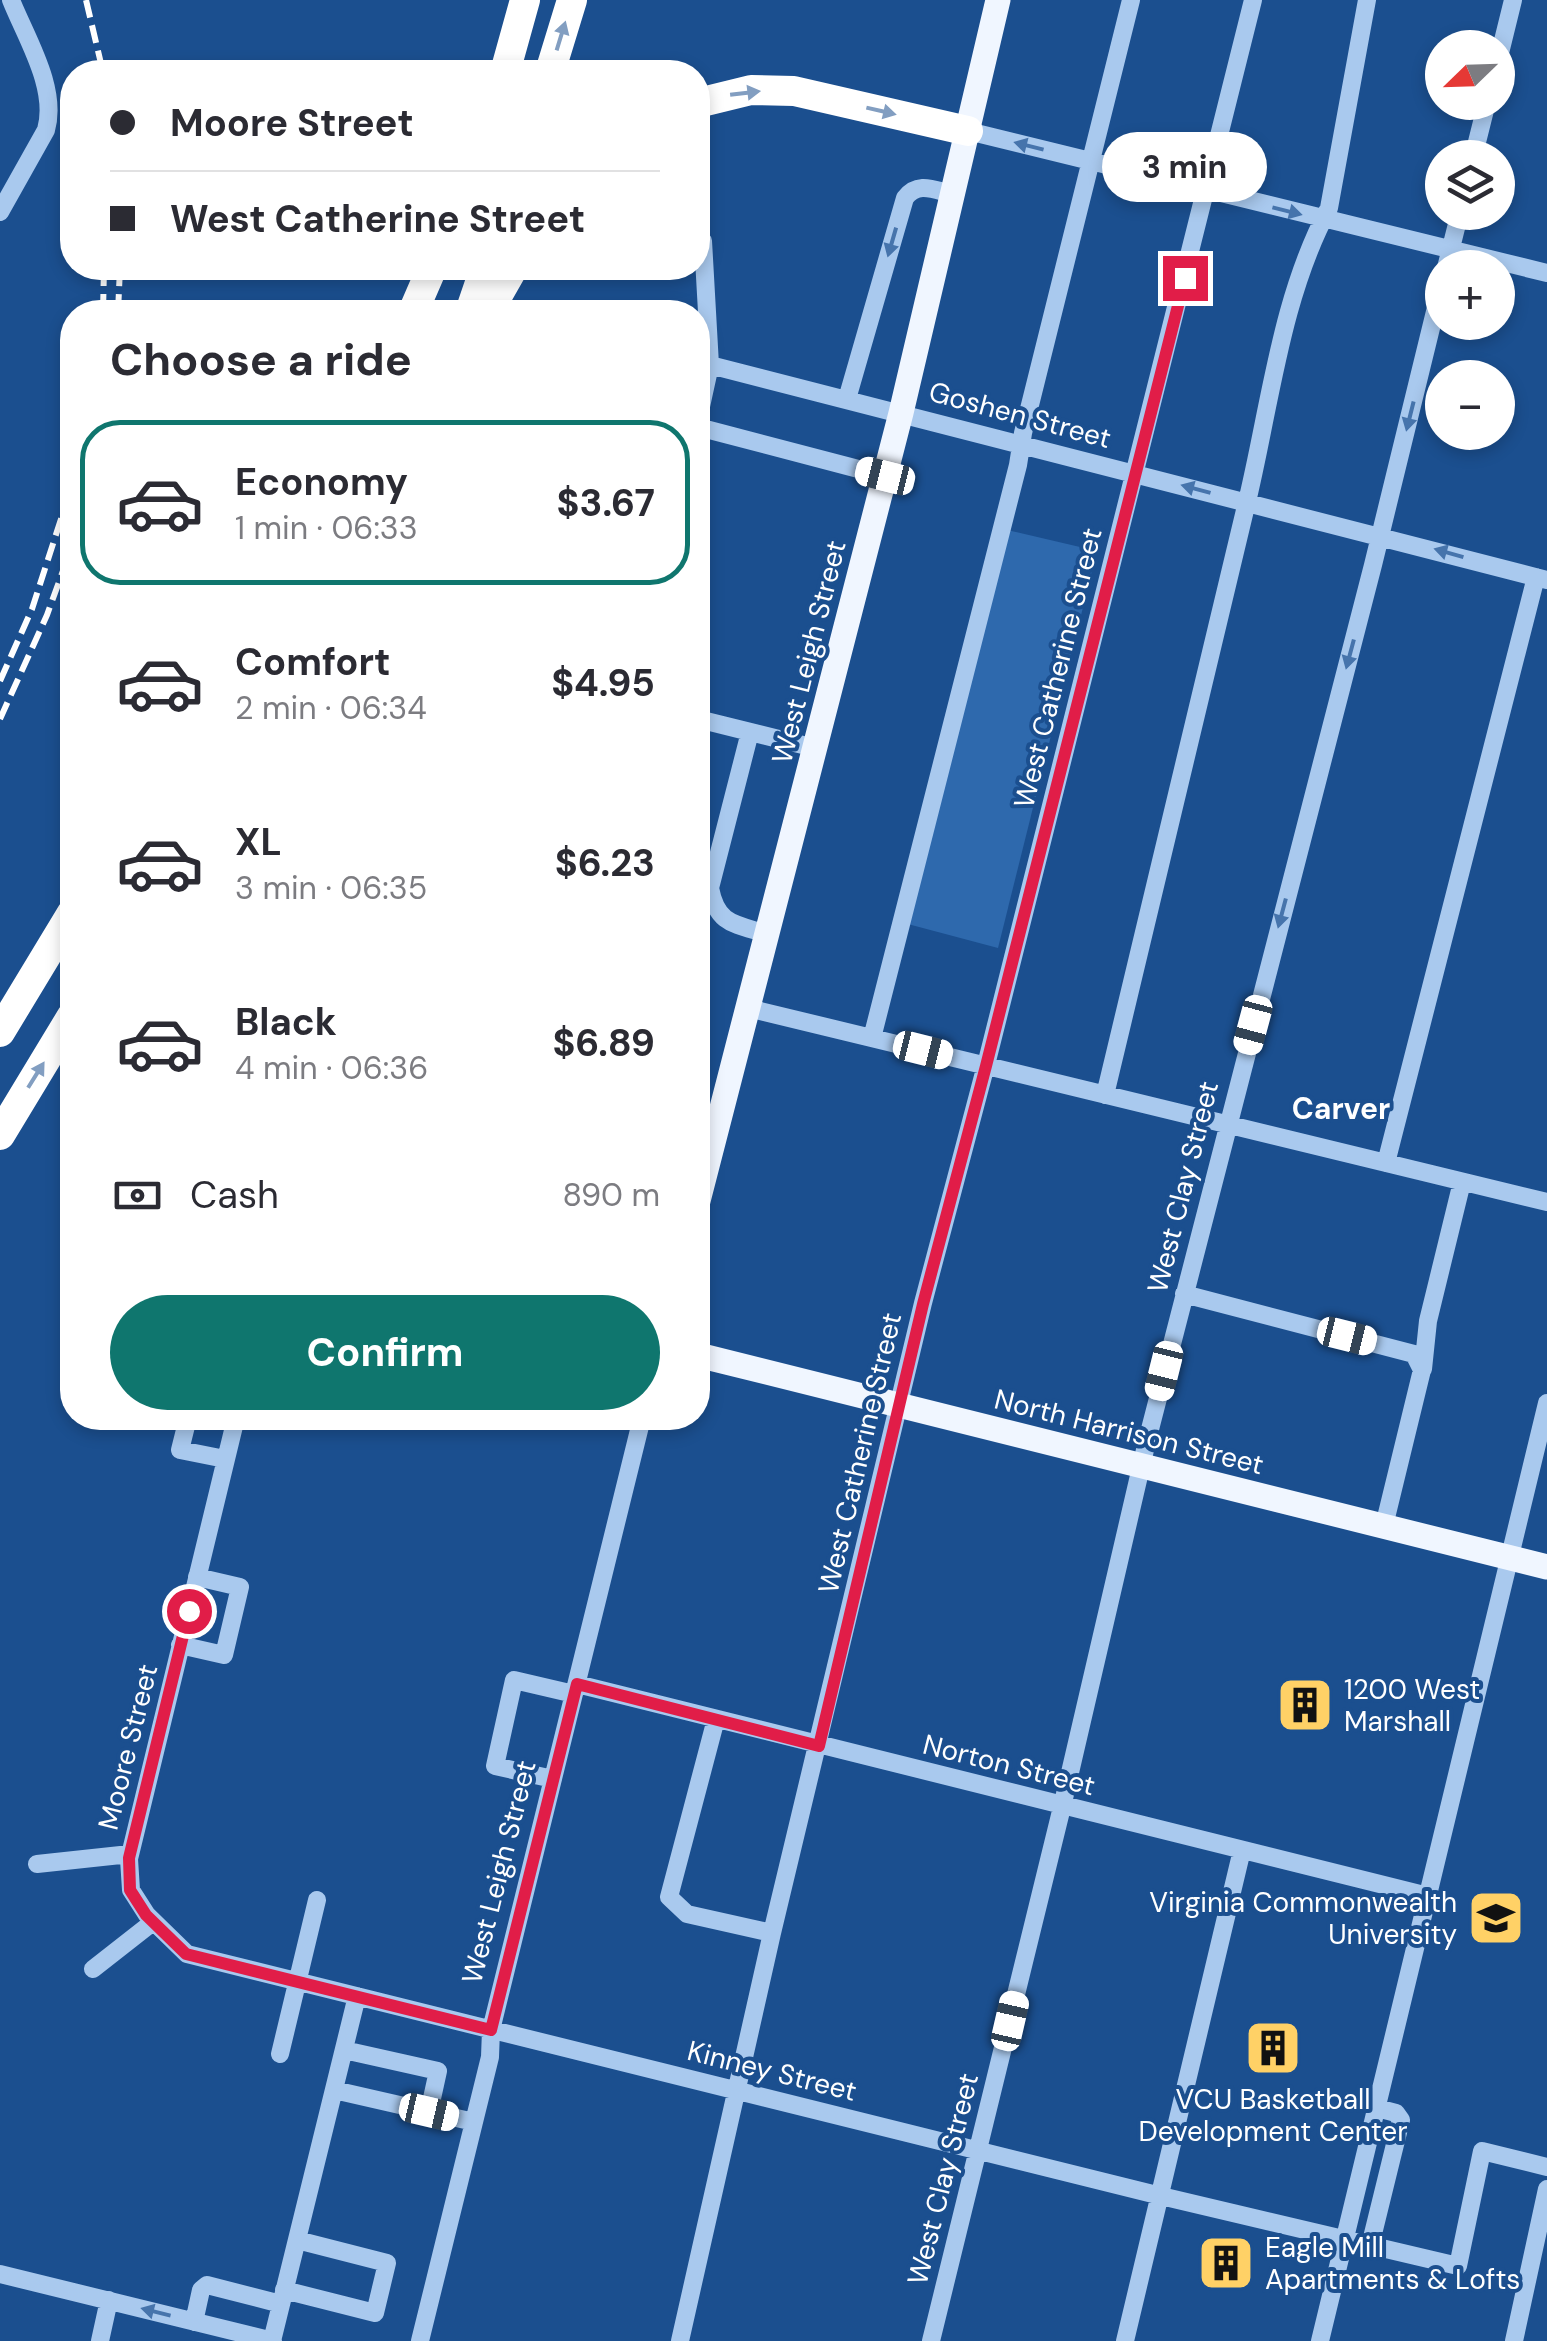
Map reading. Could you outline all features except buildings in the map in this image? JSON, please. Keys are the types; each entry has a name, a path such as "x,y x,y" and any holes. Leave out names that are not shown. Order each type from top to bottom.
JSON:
{"highway":[{"path":"508,60 525,0"},
{"path":"554,60 572,0"},
{"path":"710,100 751,90 794,91 968,131"},
{"path":"0,1032 60,933"},
{"path":"0,1135 60,1036"}],"main road":[{"name":"West Leigh Street","path":"710,1155 901,412 998,0"},
{"name":"North Harrison Street","path":"710,1359 1547,1567"}],"street":[{"path":"0,212 50,118 42,79 10,0"},
{"path":"872,1038 1131,0"},
{"name":"West Catherine Street","path":"680,2341 772,1933 923,1304 1253,0"},
{"path":"1105,1095 1247,503 1286,321 1329,208 1367,0"},
{"path":"1506,30 1513,0"},
{"path":"968,131 1547,273"},
{"path":"847,399 904,198 922,187 952,194"},
{"path":"1451,248 1456,230"},
{"path":"710,323 710,366"},
{"name":"West Clay Street","path":"930,2341 1226,1124 1428,340"},
{"name":"Goshen Street","path":"710,366 1541,578"},
{"path":"710,426 885,476"},
{"path":"1386,1163 1541,578"},
{"path":"710,722 815,748"},
{"path":"750,732 710,888 718,914 725,920 767,934"},
{"path":"748,1008 1547,1202"},
{"path":"1384,1526 1462,1182"},
{"path":"1184,1294 1414,1354 1422,1370"},
{"path":"1320,2341 1547,1402"},
{"path":"185,1430 180,1450 226,1460"},
{"name":"Moore Street","path":"186,1954 154,1922 130,1890 130,1854 233,1430"},
{"name":"West Leigh Street","path":"420,2341 490,2057 491,2030 639,1430"},
{"path":"180,1645 224,1656 240,1588 197,1577"},
{"name":"Norton Street","path":"553,1779 495,1766 514,1680 716,1719 1428,1896"},
{"path":"716,1719 669,1897 687,1914 772,1933"},
{"path":"1125,2341 1242,1850"},
{"path":"37,1864 130,1854"},
{"path":"280,2054 318,1900"},
{"path":"94,1969 154,1922"},
{"name":"Kinney Street","path":"186,1954 736,2092 1458,2266 1482,2151 1547,2167"},
{"path":"0,2274 272,2341 358,1996"},
{"path":"344,2050 438,2071 429,2112"},
{"path":"334,2090 474,2122"},
{"path":"1370,2246 1401,2120 1396,2113 1377,2108"},
{"path":"1514,2341 1547,2188"},
{"path":"194,2322 201,2290 208,2285 374,2313 387,2263 296,2240"},
{"path":"100,2341 109,2300"}],"shaded area":[{"path":"1007,530 1097,551 998,948 904,923"}],"railway":[{"path":"86,0 100,60"},
{"path":"103,300 104,280"},
{"path":"119,280 119,300"},
{"path":"0,681 32,609 60,522"},
{"path":"0,719 60,579"}],"place":[{"name":"1200 West Marshall","path":"1305,1705"},
{"name":"Virginia Commonwealth University","path":"1496,1918"},
{"name":"VCU Basketball Development Center","path":"1273,2048"},
{"name":"Eagle Mill Apartments & Lofts","path":"1226,2263"}],"district":[{"name":"Carver","path":"1341,1108"}],"route":[{"path":"189,1611 129,1858 130,1890 146,1915 186,1954 491,2030 577,1684 819,1746 923,1304 1185,278"}]}
